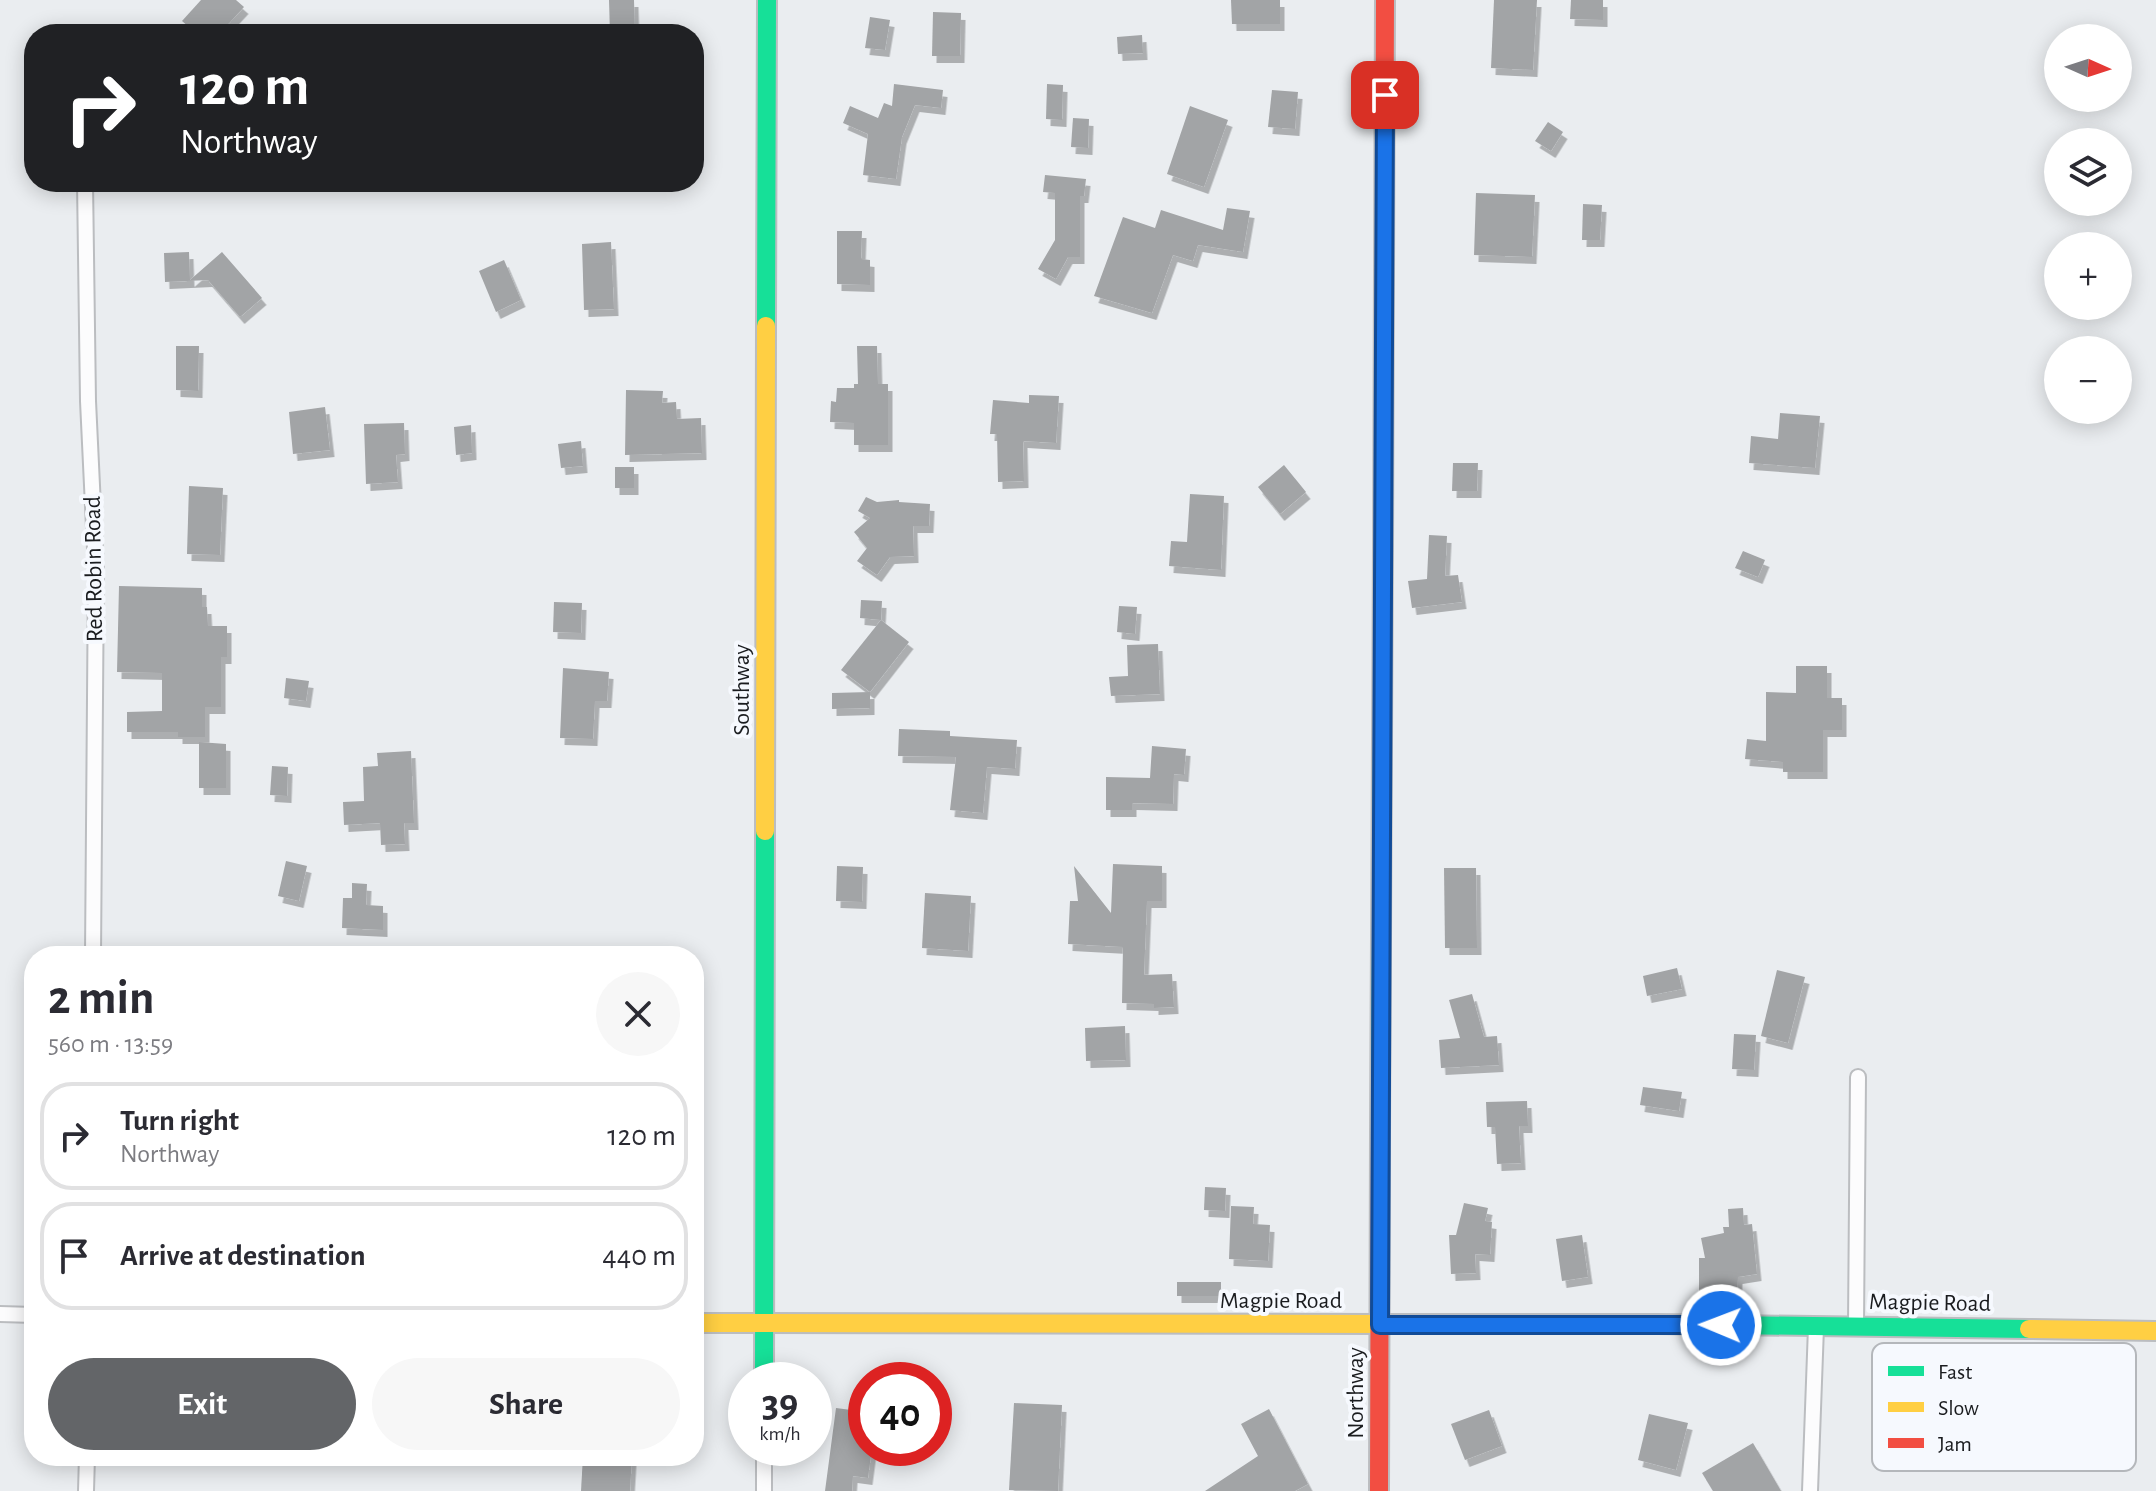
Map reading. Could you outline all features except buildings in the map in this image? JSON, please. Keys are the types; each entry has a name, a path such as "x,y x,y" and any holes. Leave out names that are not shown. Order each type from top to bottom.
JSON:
{"street":[{"name":"Southway","path":"764,1362 767,0"},
{"name":"Northway","path":"1379,1491 1385,0"},
{"name":"Red Robin Road","path":"85,192 88,401 96,570 93,946"},
{"path":"1856,1325 1858,1077"},
{"path":"0,1314 24,1315"},
{"name":"Magpie Road","path":"704,1323 1856,1325 2156,1331"},
{"path":"1810,1491 1816,1327"},
{"path":"86,1491 87,1466"},
{"path":"764,1466 764,1491"}],"traffic: fast":[{"path":"766,326 767,0"},
{"path":"1380,1133 1383,547"},
{"path":"764,1362 765,831"},
{"path":"1389,1324 2029,1329"}],"traffic: slow":[{"path":"765,831 766,326"},
{"path":"704,1323 1389,1324"},
{"path":"2029,1329 2156,1331"}],"traffic: jam":[{"path":"1383,547 1385,0"},
{"path":"1379,1491 1380,1133"}],"route":[{"path":"1385,95 1380,1325 1721,1325"}]}
